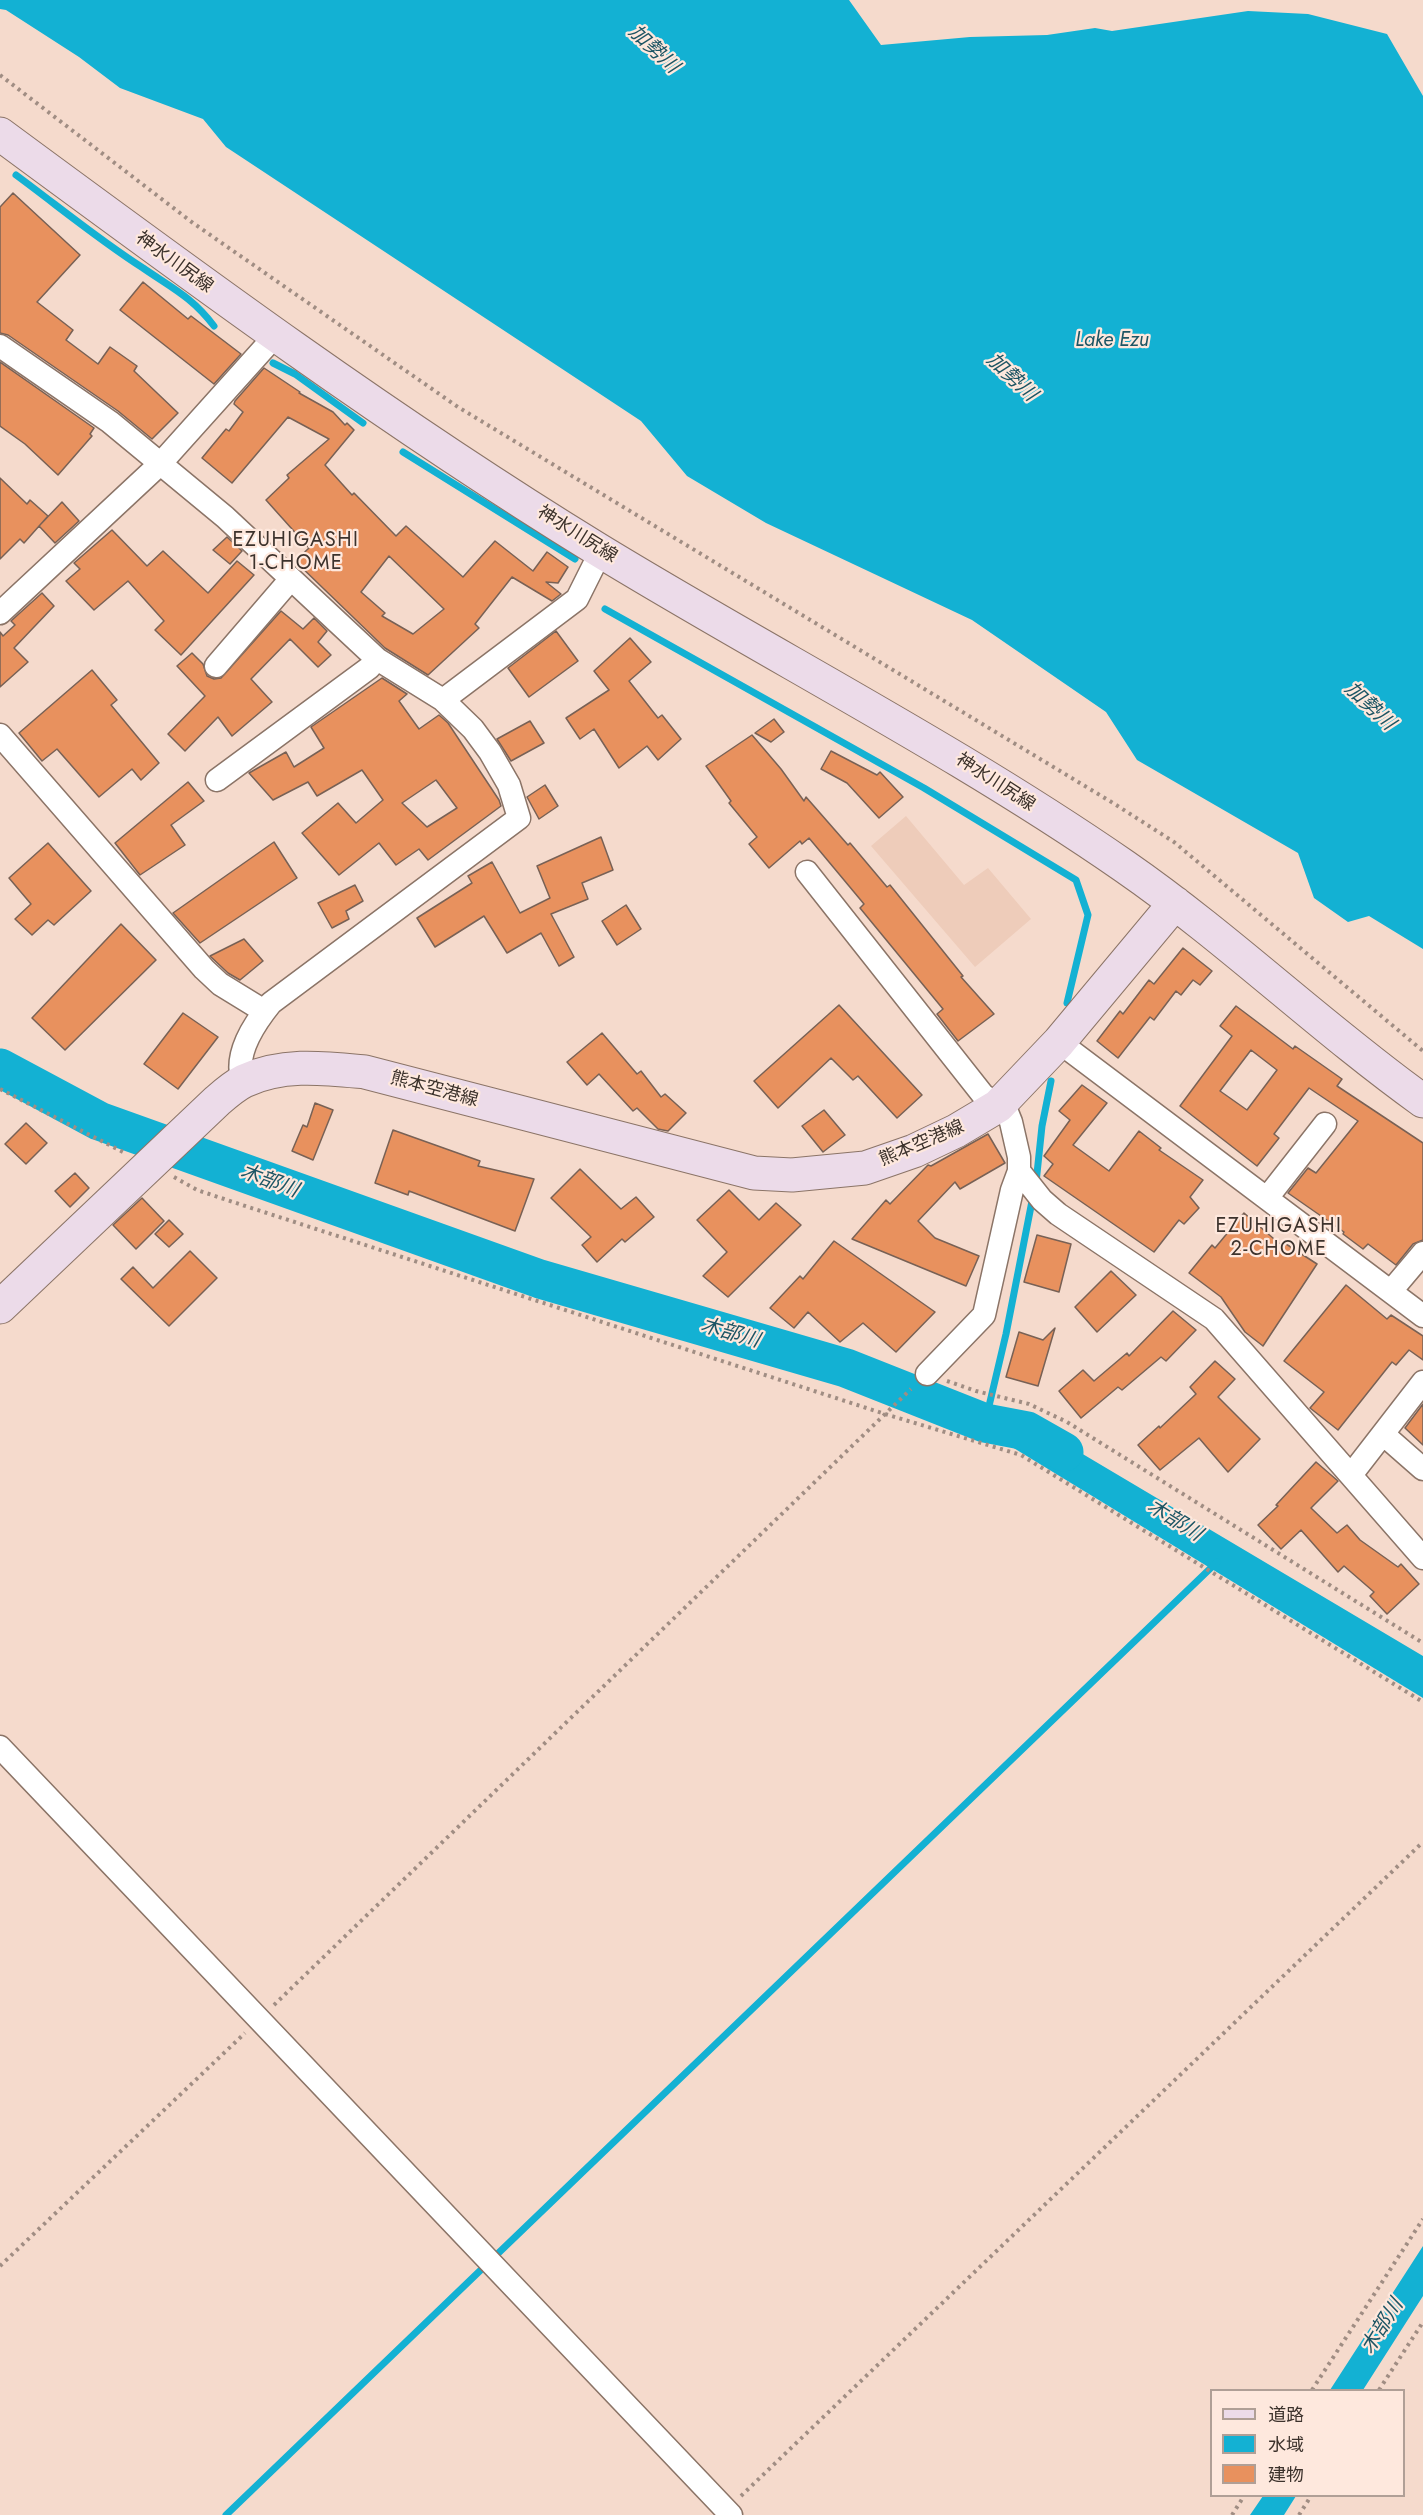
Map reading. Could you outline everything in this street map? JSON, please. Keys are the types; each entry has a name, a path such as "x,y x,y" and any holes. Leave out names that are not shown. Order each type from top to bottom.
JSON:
{"main road":[{"name":"神水川尻線","path":"0,134 274,336 509,494 601,551 951,755 1121,864 1175,903"},
{"name":"熊本空港線","path":"150,1163 217,1101 243,1082 289,1068 316,1067 365,1072 754,1173 792,1175 865,1168 957,1131 998,1106 1059,1042 1175,903"},
{"path":"1175,903 1377,1068 1423,1101"},
{"path":"0,1307 150,1163"}],"street":[{"path":"0,613 161,463 274,336"},
{"path":"0,346 110,422 161,463 225,517 376,659 443,700 473,729 490,752 509,785 519,818 271,1003 246,1043 239,1064 243,1082"},
{"path":"443,700 577,599 601,551"},
{"path":"216,666 291,580"},
{"path":"217,780 369,668 376,659"},
{"path":"0,735 204,969 220,984 264,1011"},
{"path":"807,872 983,1095 1006,1112 1011,1122 1022,1173 1042,1200 1058,1214 1214,1319 1423,1558"},
{"path":"1059,1042 1423,1316"},
{"path":"1267,1198 1325,1124"},
{"path":"920,1380 984,1315 1012,1190 1022,1173"},
{"path":"1391,1291 1423,1253"},
{"path":"1351,1475 1423,1382"},
{"path":"1383,1434 1423,1468"},
{"path":"0,1748 729,2512"}],"path":[{"path":"0,75 193,222 458,407 1113,802 1174,842 1423,1051"},
{"path":"0,1089 150,1163 197,1190 885,1414 1021,1455 1423,1702"},
{"path":"0,2266 920,1380"},
{"path":"976,1391 1029,1404 1068,1422 1423,1643"},
{"path":"729,2512 1423,1842"},
{"path":"1313,2389 1423,2219"},
{"path":"1380,2389 1423,2322"},
{"path":"1232,2515 1243,2497"},
{"path":"1299,2515 1310,2497"}],"shaded area":[{"path":"906,816 964,885 988,868 1031,919 975,967 871,846"}],"water":[{"name":"Lake Ezu","path":"0,0 849,0 881,45 970,37 1047,35 1095,28 1112,31 1248,11 1308,14 1387,34 1423,96 1423,949 1369,916 1348,922 1314,898 1298,853 1137,760 1106,712 972,620 766,523 687,476 641,421 226,147 203,119 120,88 79,57 6,10 0,9"},
{"path":"1022,1418 1423,1656 1423,1698 1012,1447"},
{"path":"1423,2246 1423,2296 1364,2389 1331,2389"},
{"path":"1262,2497 1295,2497 1284,2515 1250,2515"}],"building":[{"path":"13,193 80,255 37,302 73,330 66,340 98,364 110,347 137,366 134,371 178,413 152,439 118,411 8,335 0,333 0,207"},
{"path":"143,282 188,319 191,316 241,354 214,384 120,310"},
{"path":"0,362 94,428 90,434 92,436 58,475 25,444 0,426"},
{"path":"264,368 299,393 333,412 345,425 347,423 354,430 325,465 352,495 354,493 396,536 406,526 463,577 495,541 533,571 547,552 568,567 558,583 546,582 561,594 552,601 512,577 475,624 479,628 428,675 385,648 295,561 309,548 266,500 289,478 287,475 329,439 288,417 232,483 202,458 226,429 229,431 243,412 234,404","holes":["389,556 444,609 413,634 382,616 385,613 361,592"]},
{"path":"0,478 27,504 30,500 48,516 24,543 20,539 0,559"},
{"path":"62,502 79,521 55,543 39,526"},
{"path":"112,530 147,566 163,551 208,593 237,561 254,575 181,655 155,630 164,621 128,581 94,610 66,581 80,569 74,563"},
{"path":"227,537 242,551 230,564 213,550"},
{"path":"42,593 54,606 14,648 28,662 0,687 0,632 3,636 15,625 11,621"},
{"path":"281,611 303,629 314,618 327,631 318,642 331,655 318,667 290,639 251,679 272,702 232,736 218,717 185,751 168,734 205,696 177,666 192,653 203,664 207,676 214,679 221,678"},
{"path":"556,631 578,661 529,697 508,668"},
{"path":"630,638 651,662 629,681 658,718 662,715 681,739 658,760 647,746 619,768 594,729 580,739 566,718 609,690 594,671"},
{"path":"92,670 117,700 111,705 159,763 141,780 132,769 99,797 57,749 42,761 19,733"},
{"path":"382,678 407,694 399,701 419,729 439,715 448,723 501,806 428,860 419,849 396,865 379,843 339,875 302,833 338,803 356,823 383,800 362,770 317,796 308,782 273,800 249,773 286,752 294,767 324,748 311,727","holes":["436,780 457,808 427,827 402,803"]},
{"path":"774,719 784,732 771,742 755,733"},
{"path":"530,721 544,743 511,761 497,739"},
{"path":"752,735 804,801 806,797 848,845 850,843 887,887 890,885 963,976 961,977 994,1014 958,1041 937,1014 943,1009 860,908 864,904 809,838 802,844 800,841 769,868 749,844 757,837 729,803 731,801 706,766"},
{"path":"831,751 877,775 880,772 903,797 879,818 847,783 821,769"},
{"path":"188,782 204,801 171,825 185,845 140,875 115,843"},
{"path":"545,785 558,806 539,819 527,797"},
{"path":"601,837 613,870 582,883 588,899 551,914 574,957 559,966 541,933 507,953 484,916 435,947 417,918 472,883 468,876 492,862 520,913 550,898 537,866"},
{"path":"274,842 297,878 200,943 173,913"},
{"path":"48,843 91,891 54,925 48,920 32,935 15,919 31,904 9,878"},
{"path":"355,885 363,901 346,911 349,919 332,928 318,903"},
{"path":"626,905 641,929 617,945 602,921"},
{"path":"121,924 156,960 65,1050 32,1018"},
{"path":"244,939 263,961 240,980 228,973 210,956"},
{"path":"1183,948 1212,971 1200,985 1193,980 1181,995 1176,991 1154,1020 1150,1017 1118,1058 1097,1041 1120,1011 1123,1014 1149,980 1154,984"},
{"path":"839,1005 922,1095 897,1118 858,1076 853,1080 831,1058 778,1108 754,1081"},
{"path":"1236,1006 1293,1049 1295,1046 1342,1079 1337,1086 1423,1143 1423,1240 1413,1244 1396,1265 1368,1244 1363,1249 1343,1234 1344,1232 1288,1193 1308,1168 1316,1173 1358,1121 1309,1088 1274,1134 1279,1138 1257,1166 1180,1106 1232,1036 1220,1026","holes":["1251,1050 1277,1070 1247,1110 1220,1091"]},
{"path":"183,1013 218,1037 178,1089 144,1064"},
{"path":"602,1033 637,1074 641,1071 661,1097 665,1094 686,1113 668,1131 658,1129 637,1108 633,1111 599,1074 587,1085 567,1062"},
{"path":"1082,1085 1107,1103 1073,1145 1109,1171 1139,1131 1161,1148 1159,1150 1203,1180 1190,1197 1199,1208 1184,1224 1179,1220 1154,1252 1044,1176 1053,1164 1044,1156 1070,1120 1059,1111"},
{"path":"315,1103 333,1110 313,1160 292,1151 303,1125 307,1127"},
{"path":"824,1110 845,1135 823,1152 802,1126"},
{"path":"26,1123 47,1143 26,1164 5,1144"},
{"path":"393,1130 480,1161 478,1166 534,1179 515,1231 409,1191 408,1195 375,1183"},
{"path":"988,1134 1005,1163 960,1189 955,1182 918,1221 935,1238 979,1256 966,1286 852,1239 886,1200 890,1204 928,1165 931,1166"},
{"path":"580,1169 621,1209 636,1197 654,1217 625,1242 622,1239 597,1262 582,1245 591,1237 551,1198"},
{"path":"75,1173 89,1188 70,1207 55,1191"},
{"path":"729,1190 759,1220 776,1203 801,1225 728,1297 703,1276 727,1252 697,1220"},
{"path":"142,1198 164,1221 136,1249 113,1225"},
{"path":"1244,1213 1281,1245 1283,1242 1317,1264 1263,1346 1245,1332 1221,1297 1189,1273 1212,1245 1215,1248"},
{"path":"169,1220 183,1234 169,1247 155,1234"},
{"path":"1037,1235 1071,1244 1059,1292 1024,1282"},
{"path":"834,1241 935,1312 896,1352 863,1323 840,1342 808,1312 794,1328 770,1308 800,1276 803,1279"},
{"path":"190,1251 217,1278 169,1326 121,1279 133,1267 153,1288"},
{"path":"1111,1271 1136,1295 1097,1332 1075,1307"},
{"path":"1346,1285 1387,1319 1391,1315 1423,1336 1423,1360 1409,1350 1396,1365 1392,1362 1338,1430 1310,1408 1324,1392 1284,1361"},
{"path":"1173,1311 1196,1330 1166,1361 1161,1357 1122,1390 1118,1387 1081,1418 1059,1391 1083,1370 1094,1381 1127,1353 1129,1356"},
{"path":"1055,1328 1038,1386 1006,1377 1019,1332 1043,1340"},
{"path":"1215,1361 1235,1379 1218,1397 1260,1439 1228,1472 1199,1438 1160,1470 1138,1445 1196,1394 1190,1387"},
{"path":"1423,1404 1423,1445 1405,1428"},
{"path":"1316,1462 1338,1481 1311,1508 1337,1533 1347,1525 1360,1540 1398,1567 1401,1564 1419,1584 1387,1614 1370,1596 1374,1592 1344,1566 1338,1572 1301,1530 1281,1549 1258,1525 1278,1506 1276,1505"}],"waterway":[{"path":"16,175 110,246 181,294 214,326"},
{"path":"273,363 295,374 363,423"},
{"path":"403,452 575,559"},
{"path":"605,609 924,788 1076,880 1088,915 1067,1003"},
{"name":"木部川","path":"0,1068 99,1121 540,1279 846,1368 985,1423 1027,1431 1064,1452"},
{"path":"1036,1183 1042,1126 1051,1081"},
{"path":"985,1423 1006,1334 1033,1196"},
{"path":"226,2515 1217,1562"}],"district":[{"name":"EZUHIGASHI 1-CHOME","path":"296,552"},
{"name":"EZUHIGASHI 2-CHOME","path":"1279,1238"}],"water label":[{"name":"加勢川","path":"653,50"},
{"name":"加勢川","path":"1011,378"},
{"name":"加勢川","path":"1369,707"}]}
